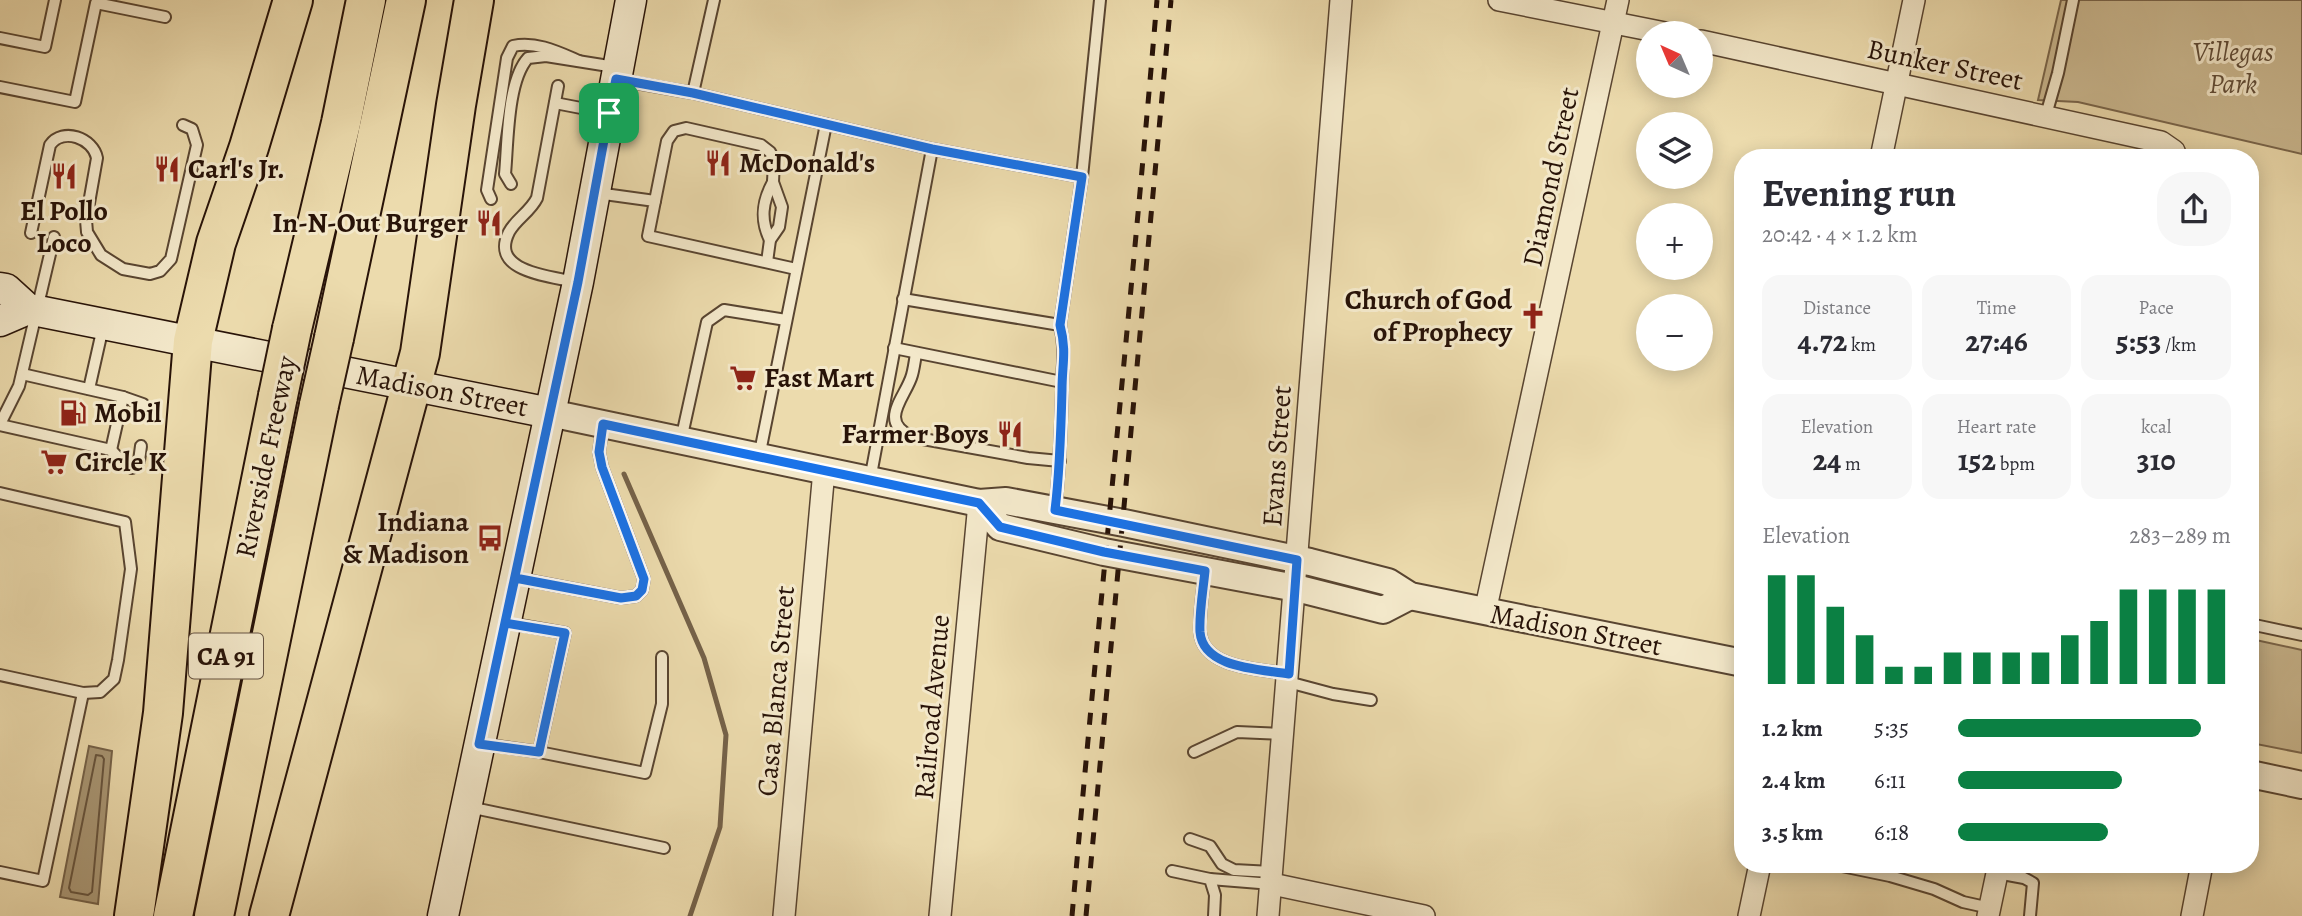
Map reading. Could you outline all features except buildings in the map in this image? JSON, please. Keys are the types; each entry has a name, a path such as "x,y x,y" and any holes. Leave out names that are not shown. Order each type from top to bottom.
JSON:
{"highway":[{"path":"134,916 163,713 193,341 216,243 249,147 293,0"},
{"name":"Riverside Freeway","path":"173,916 292,329 341,123 366,0"},
{"name":"Riverside Freeway","path":"214,916 406,0"},
{"path":"269,916 420,353 474,0"}],"main road":[{"path":"443,916 578,282 631,0"},
{"name":"Madison Street","path":"0,288 6,289 32,309 550,413"},
{"path":"0,321 32,309"}],"street":[{"name":"Evans Street","path":"1268,916 1341,0"},
{"path":"1499,0 1636,27"},
{"name":"Diamond Street","path":"1485,612 1618,0"},
{"path":"1883,149 1914,0"},
{"name":"Bunker Street","path":"1713,44 2046,115 2161,142 2169,149"},
{"name":"Madison Street","path":"550,413 979,503 1006,501 1297,560 1388,582 1410,596 1734,661"},
{"name":"Casa Blanca Street","path":"784,916 824,470"},
{"path":"979,503 1000,527 1104,552 1296,588 1383,610 1410,596"},
{"name":"Railroad Avenue","path":"940,916 979,503"},
{"path":"2259,776 2302,785"},
{"path":"1749,916 1758,873"},
{"path":"1989,912 1997,873"},
{"path":"2192,916 2200,873"},
{"path":"1272,878 1424,916"}],"lane":[{"path":"0,38 45,47 55,0"},
{"path":"693,93 714,0"},
{"path":"1055,510 1065,345 1060,325 1082,177 1100,0"},
{"path":"2046,115 2073,0"},
{"path":"0,87 75,102 96,3 165,17"},
{"path":"491,199 487,190 507,58 513,46 526,43 551,49 617,73 693,93 932,149 1082,177"},
{"path":"511,184 505,174 516,84 521,66 528,58 546,56 579,61"},
{"path":"558,86 537,198 531,210 514,225 508,235 506,251 512,264 523,269 578,282"},
{"path":"555,103 609,113"},
{"path":"758,457 826,124"},
{"path":"31,233 50,145 63,135 90,142 97,158 86,220 87,232 101,255 123,269 150,274 160,271 171,259 197,145 192,129 183,125"},
{"path":"770,240 762,219 765,201 773,182 774,160 770,152 761,145 686,128 674,131 667,141 648,236 796,269"},
{"path":"870,480 932,149"},
{"path":"766,262 770,240 782,218 782,207 773,182"},
{"path":"594,192 654,201"},
{"path":"522,201 531,210"},
{"path":"505,215 514,225"},
{"path":"54,237 32,309 19,386 0,424 111,450 125,465 132,468 139,461 141,446"},
{"path":"903,299 1060,325"},
{"path":"681,440 707,322 724,310 786,320"},
{"path":"89,389 104,323"},
{"path":"894,348 1062,382"},
{"path":"916,353 912,376 895,409 897,425 904,433 912,437 1027,458 1060,461"},
{"path":"22,374 123,397 143,404 145,416"},
{"path":"111,450 123,397"},
{"path":"515,578 621,598 636,596 642,590 644,579 602,467 599,452 603,424"},
{"path":"0,493 125,522 131,569 114,678 100,692 83,693 0,675"},
{"path":"1205,571 1200,634 1205,648 1222,662 1288,678 1332,694 1371,700"},
{"path":"505,623 565,633 539,752"},
{"path":"2259,626 2302,635"},
{"path":"479,744 539,752 645,773 663,704 662,657"},
{"path":"0,872 43,881 83,693"},
{"path":"1194,752 1237,732 1284,734"},
{"path":"466,807 664,848"},
{"path":"1190,839 1210,846 1222,864 1234,870 1272,878"},
{"path":"1172,871 1210,879 1272,878"},
{"path":"1875,873 1934,889 1989,912"},
{"path":"2010,873 2033,883 2030,916"},
{"path":"1210,879 1215,895 1214,916"}],"green space":[{"name":"Villegas Park","path":"2061,0 2302,0 2302,154 2078,102 2038,100"},
{"path":"2259,641 2302,650 2302,753 2259,745"}],"water":[{"path":"89,746 112,751 98,904 60,897"}],"waterway":[{"path":"624,474 704,658 726,735 720,827 690,916"}],"railway":[{"path":"1072,916 1157,0"},
{"path":"1086,916 1171,0"}],"place":[{"name":"McDonald's","path":"718,163"},
{"name":"Carl's Jr.","path":"167,169"},
{"name":"El Pollo Loco","path":"64,176"},
{"name":"In-N-Out Burger","path":"489,223"},
{"name":"Church of God of Prophecy","path":"1533,316"},
{"name":"Fast Mart","path":"743,378"},
{"name":"Mobil","path":"73,413"},
{"name":"Farmer Boys","path":"1010,434"},
{"name":"Circle K","path":"54,462"},
{"name":"Indiana & Madison","path":"490,538"}],"route":[{"path":"616,79 693,93 932,149 1082,177 1060,325 1065,345 1065,367 1055,510 1297,560 1289,674 1222,662 1205,648 1200,634 1205,571 1104,552 1000,527 979,503 603,424 599,452 602,467 644,579 642,590 636,596 621,598 515,578 505,623 565,633 539,752 479,744 578,282 609,113 616,79"}]}
